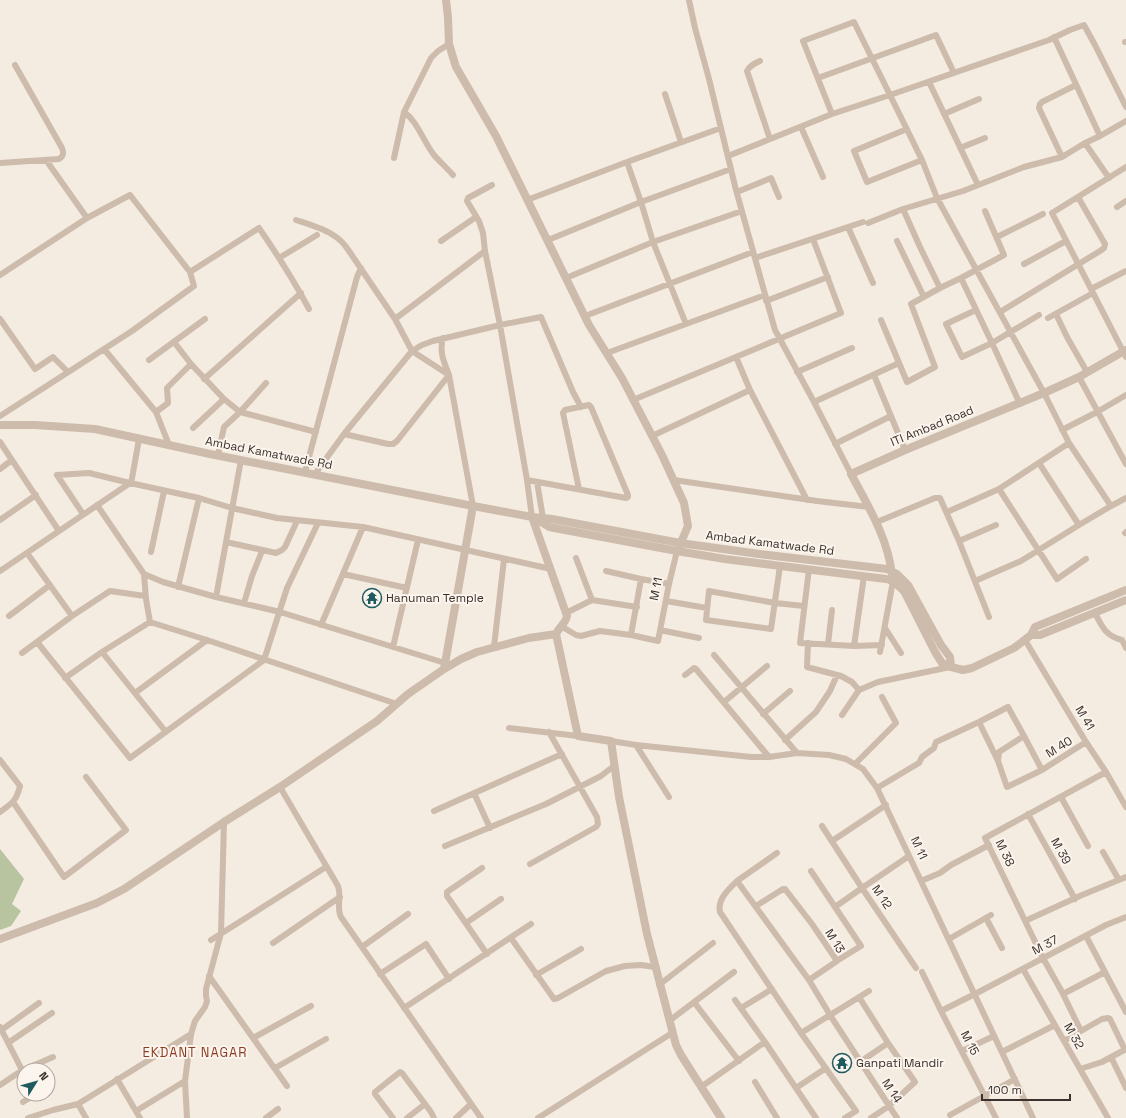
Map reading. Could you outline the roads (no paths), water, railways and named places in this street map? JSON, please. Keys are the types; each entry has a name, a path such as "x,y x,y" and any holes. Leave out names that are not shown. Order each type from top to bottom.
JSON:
{"street":[{"path":"446,0 449,44 456,67 496,136 585,316 622,378 674,480 684,503 688,526 678,547"},
{"path":"689,0 731,169 775,330 877,522 885,544 893,581 880,652"},
{"path":"832,114 803,41 854,22 922,160 937,198 1044,393 1069,444 1111,506"},
{"path":"728,156 832,114 1049,40 1084,25 1126,107"},
{"path":"818,78 936,35 954,73"},
{"path":"1054,38 1100,136"},
{"path":"394,158 404,112 431,58 438,51 449,44"},
{"path":"760,61 748,68 747,71 770,139"},
{"path":"0,163 59,159 64,153 15,65"},
{"path":"929,82 978,185"},
{"path":"1062,157 1039,106 1042,102 1076,85"},
{"path":"665,94 681,142"},
{"path":"944,114 979,99"},
{"path":"404,112 411,117 434,155 453,175"},
{"path":"585,316 670,284 754,255 813,239 937,198 963,191 1024,167 1062,157 1126,121"},
{"path":"801,127 823,177"},
{"path":"527,200 721,128"},
{"path":"907,129 854,151 867,182 922,160"},
{"path":"960,148 985,138"},
{"path":"1085,143 1109,178"},
{"path":"46,160 87,218"},
{"path":"627,162 653,242 686,324"},
{"path":"548,240 641,202 731,169"},
{"path":"1125,353 1052,213 1126,169"},
{"path":"737,192 771,178 779,197"},
{"path":"492,185 467,199 467,201 483,233 527,480 532,517 566,613 566,621 556,634 578,736"},
{"path":"0,275 87,218 130,195 190,272 194,286 132,331 0,416"},
{"path":"1000,312 1104,248 1105,244 1078,197"},
{"path":"1117,208 1126,202"},
{"path":"903,209 940,288"},
{"path":"566,278 653,242 742,211"},
{"path":"881,320 907,382 935,367 911,304 1004,255 985,211"},
{"path":"997,237 1043,214"},
{"path":"441,241 476,217"},
{"path":"296,220 328,232 341,241 395,318 412,351 449,375"},
{"path":"848,227 873,283"},
{"path":"190,272 259,228 301,293 309,309"},
{"path":"279,258 317,235"},
{"path":"633,400 841,313 813,239"},
{"path":"1024,264 1066,240"},
{"path":"897,241 924,297"},
{"path":"395,318 485,251"},
{"path":"306,472 360,268"},
{"path":"1048,318 1126,271"},
{"path":"607,353 686,324 828,277"},
{"path":"961,278 1020,404"},
{"path":"204,378 301,293"},
{"path":"976,310 946,324 962,357 992,343 1039,315"},
{"path":"1056,314 1087,372"},
{"path":"316,474 344,434 412,351 426,343 443,338 541,317 573,392 581,407"},
{"path":"0,320 23,350 35,369 53,357 68,372"},
{"path":"149,360 205,320"},
{"path":"443,338 441,345 442,357 449,375 473,506 444,666"},
{"path":"174,342 204,378 224,399 240,412 316,432"},
{"path":"797,372 852,348"},
{"path":"104,349 156,412 169,445"},
{"name":"ITI Ambad Road","path":"851,474 904,450 1020,404 1079,377 1125,353"},
{"path":"736,357 750,390 807,500"},
{"path":"814,402 899,363"},
{"path":"156,412 168,403 167,388 191,364"},
{"path":"344,434 393,444 397,441 449,375"},
{"path":"874,375 904,450"},
{"path":"1079,377 1126,464"},
{"path":"218,455 224,427 240,412 266,383"},
{"path":"652,436 750,390"},
{"path":"1062,430 1126,395"},
{"path":"193,428 224,399"},
{"path":"527,480 579,490 626,498 628,496 589,405 565,410 563,413 579,490"},
{"path":"835,444 891,416"},
{"name":"Ambad Kamatwade Rd","path":"0,425 34,425 95,429 241,460 473,506 532,517 552,519 725,559 886,578 893,581 904,591 909,592"},
{"path":"0,571 130,484 139,438"},
{"path":"0,442 59,531"},
{"path":"947,512 999,489 1069,444"},
{"path":"0,469 12,460"},
{"path":"216,597 241,460"},
{"path":"1039,462 1079,524"},
{"path":"84,514 58,475 90,473 130,484 199,498 232,508 277,518 362,528 550,569"},
{"path":"674,480 807,500 869,507"},
{"path":"537,482 543,518"},
{"path":"999,489 1058,579 1086,559"},
{"path":"151,552 164,491"},
{"path":"0,520 36,496"},
{"path":"178,587 199,498"},
{"path":"877,522 936,498 940,498 989,617"},
{"path":"975,581 1021,561 1079,524 1126,498"},
{"path":"97,505 144,574 145,596 150,622"},
{"name":"Ambad Kamatwade Rd","path":"532,517 549,527 678,547 882,568 892,571 908,585 909,592 935,652 942,662 951,666"},
{"path":"226,542 276,553 285,547 297,521"},
{"path":"37,642 130,758 264,660 287,588 318,523"},
{"path":"959,541 996,525"},
{"path":"321,625 362,528"},
{"path":"394,647 418,540"},
{"name":"M 11","path":"631,635 658,640 678,547"},
{"path":"244,604 253,572 262,551"},
{"path":"27,553 72,616"},
{"path":"576,558 592,600"},
{"path":"494,647 504,559"},
{"path":"780,566 775,603 771,629 706,620 709,591 775,603 804,606"},
{"path":"809,569 800,642 854,646 882,644"},
{"path":"606,571 669,584"},
{"path":"144,574 178,587 280,612 394,647 444,666"},
{"path":"343,574 407,588"},
{"path":"854,646 864,576"},
{"path":"561,626 576,635 581,636 600,630 631,635 641,579"},
{"path":"9,616 50,585"},
{"path":"1028,638 1035,627 1126,590"},
{"path":"22,653 72,616 110,591 145,596"},
{"path":"566,613 592,600 637,607"},
{"path":"842,715 859,690 878,682 951,666 963,670 972,668 1014,648 1028,638 1040,635 1126,600"},
{"path":"666,601 707,608"},
{"path":"828,644 832,610"},
{"path":"1095,613 1101,626 1108,634 1113,638 1124,640 1126,648"},
{"path":"66,678 102,652 150,622 397,704"},
{"path":"885,628 901,653"},
{"path":"660,630 699,638"},
{"path":"0,939 106,899 124,889 377,722 408,694 444,666 469,655 494,647 529,638 556,634"},
{"name":"M 41","path":"1028,638 1086,742 1106,772 1126,807"},
{"path":"135,693 207,640"},
{"path":"808,643 807,667 837,675 852,682 859,690"},
{"path":"102,652 166,732"},
{"path":"714,656 797,753"},
{"path":"724,702 767,666"},
{"path":"685,675 695,668 769,757"},
{"path":"785,740 816,712 830,691 837,675"},
{"path":"763,714 790,692"},
{"path":"855,764 896,723 882,697"},
{"name":"M 40","path":"979,722 1008,707 1042,770"},
{"path":"877,788 919,763 922,756 934,748 936,742 979,722 998,761"},
{"path":"510,728 611,741 620,804 647,934 672,1033 681,1055 721,1118"},
{"path":"530,864 597,826 598,822 597,817 549,732"},
{"path":"998,761 999,752 1024,736"},
{"name":"M 11","path":"611,741 751,757 769,757 797,753 837,757 863,769 877,788 886,805 1033,1118"},
{"name":"M 40","path":"998,761 1007,787 1042,770 1086,742"},
{"path":"636,745 669,798"},
{"path":"434,811 562,754"},
{"path":"0,760 20,786 18,796 0,812"},
{"path":"445,846 526,813 604,774 615,765"},
{"name":"M 38","path":"1081,1031 1043,958 985,838 1106,772"},
{"path":"13,802 64,878 126,830 86,777"},
{"path":"280,787 338,886 340,897 339,912 380,974 481,1118"},
{"path":"474,793 490,828"},
{"path":"1061,796 1088,846"},
{"path":"832,841 886,805"},
{"name":"M 39","path":"1028,814 1075,898"},
{"path":"186,1118 185,1081 191,1034 195,1021 205,1008 209,976 221,933 224,822"},
{"path":"822,826 862,888 835,906"},
{"path":"921,881 940,873 951,865 989,845"},
{"path":"1103,852 1119,880"},
{"path":"777,853 737,881 723,896 719,908 720,912 801,1033 861,1118"},
{"name":"M 12","path":"910,856 862,888 916,968"},
{"path":"211,940 326,867"},
{"path":"482,868 446,893 487,954"},
{"path":"811,871 861,946 835,962"},
{"path":"1025,921 1126,877"},
{"name":"M 14","path":"737,881 809,980 897,1118"},
{"name":"M 13","path":"756,906 785,889 812,924 837,961 809,980"},
{"path":"273,943 340,897"},
{"path":"466,923 502,899"},
{"path":"362,947 408,914"},
{"path":"949,939 988,917 1002,948"},
{"name":"M 37","path":"975,994 1106,925 1126,917"},
{"path":"404,1008 531,924"},
{"path":"1086,936 1126,1012"},
{"path":"511,938 554,999 606,971 626,966 655,967"},
{"path":"659,985 713,943"},
{"path":"380,974 426,944 449,979"},
{"path":"536,975 581,949"},
{"name":"M 32","path":"1024,969 1108,1118"},
{"path":"669,1021 734,972"},
{"name":"M 15","path":"922,972 996,1118"},
{"path":"1063,994 1105,972"},
{"path":"209,976 287,1086"},
{"path":"741,1008 772,989"},
{"path":"801,1033 869,991"},
{"path":"941,1011 975,994"},
{"path":"859,997 915,1082 889,1106 871,1118"},
{"path":"735,1000 816,1118"},
{"path":"694,1002 739,1060"},
{"path":"18,1062 0,1030 39,1004"},
{"path":"253,1038 311,1006"},
{"path":"8,1043 52,1014"},
{"path":"1064,1041 1102,1019 1110,1019 1126,1050 1080,1069"},
{"path":"1002,1052 1055,1025"},
{"path":"538,1118 672,1033"},
{"path":"28,1118 78,1104 191,1034"},
{"path":"962,1051 994,1036"},
{"path":"275,1068 326,1039"},
{"path":"701,1087 765,1042"},
{"path":"860,1062 888,1043"},
{"path":"44,1062 53,1057"},
{"path":"1111,1057 1126,1088"},
{"path":"796,1088 826,1068"},
{"path":"393,1118 375,1092 400,1072 434,1118"},
{"path":"0,1085 16,1077"},
{"path":"117,1079 140,1118"},
{"path":"950,1116 1015,1079"},
{"path":"136,1111 185,1081"},
{"path":"755,1082 777,1118"},
{"path":"78,1104 86,1118"},
{"path":"408,1118 425,1104"},
{"path":"456,1118 471,1104"},
{"path":"266,1118 278,1109"},
{"path":"845,1118 856,1111"}],"place":[{"name":"Hanuman Temple","path":"372,598"},
{"name":"Ganpati Mandir","path":"842,1063"}],"district":[{"name":"EKDANT NAGAR","path":"195,1052"}]}
